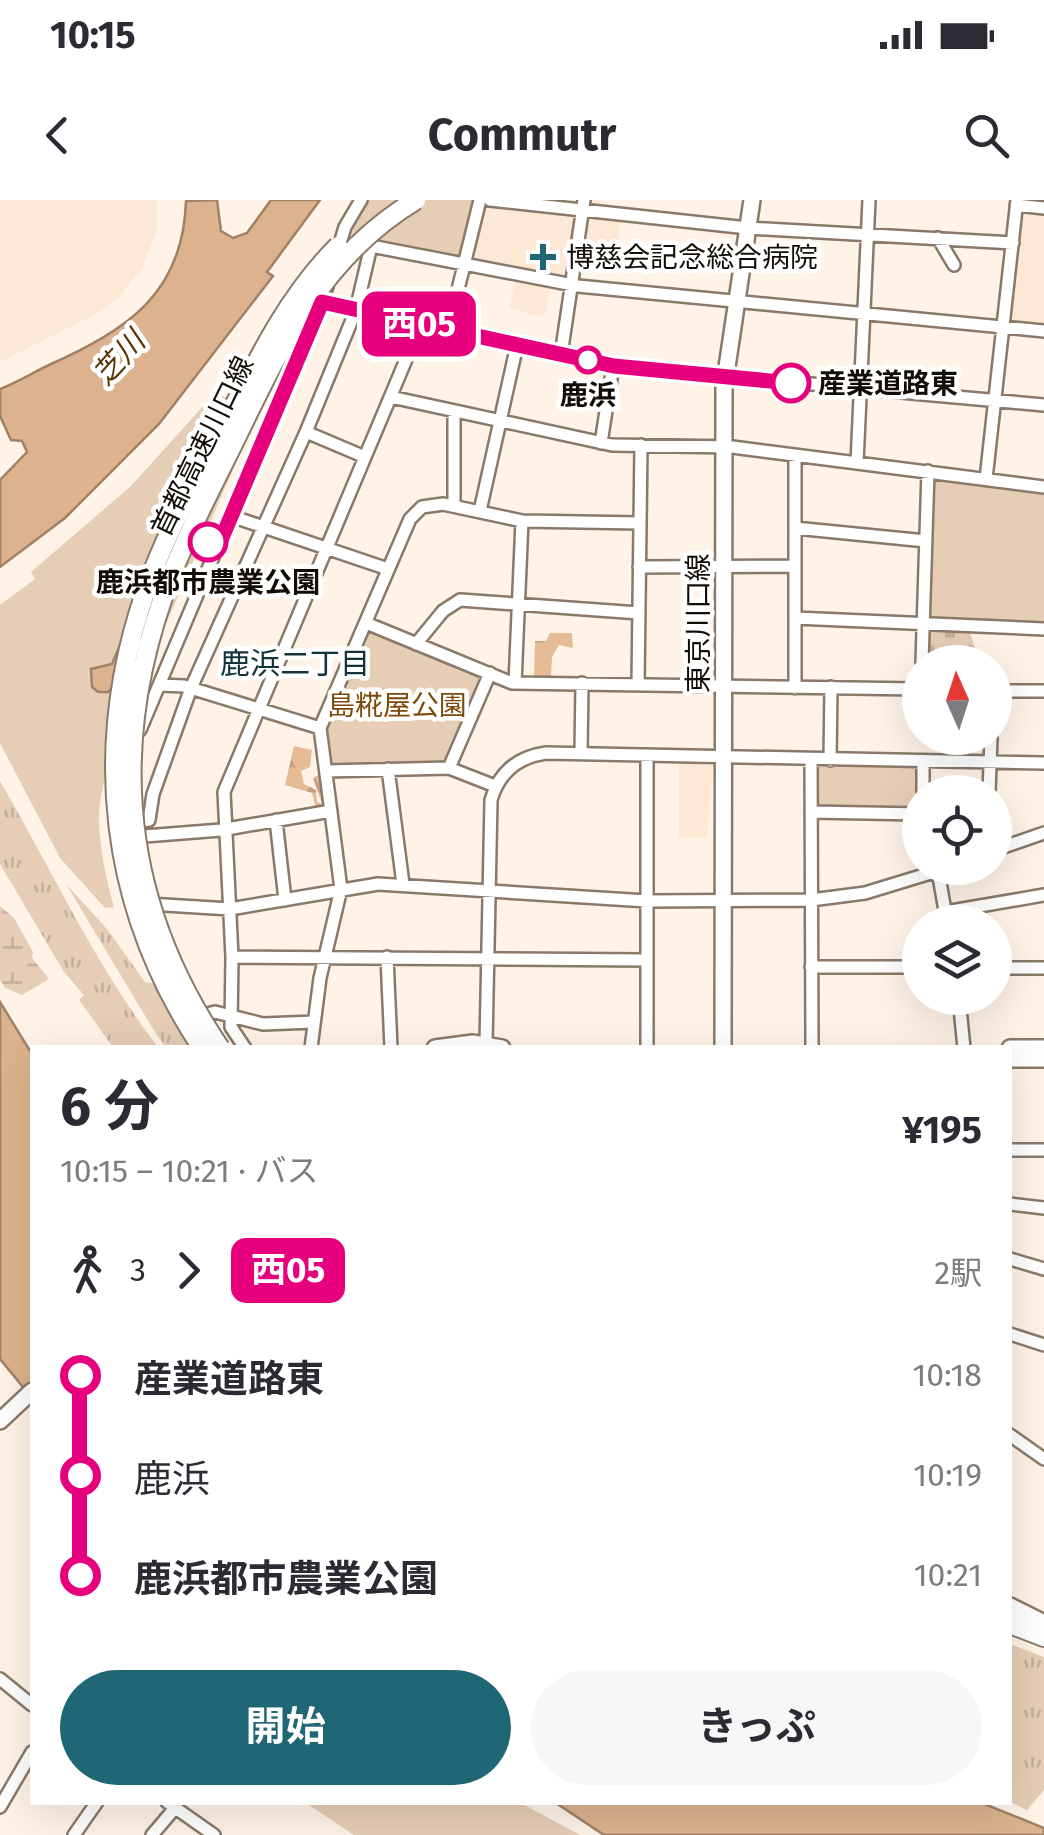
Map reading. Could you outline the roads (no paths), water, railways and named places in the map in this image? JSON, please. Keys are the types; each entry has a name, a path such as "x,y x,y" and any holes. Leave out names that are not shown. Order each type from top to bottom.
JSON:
{"highway":[{"name":"首都高速川口線","path":"201,1045 172,998 140,927 128,889 116,797 116,734 127,658 156,563 282,316 317,268 345,239 394,200"},
{"name":"首都高速川口線","path":"218,1045 174,970 150,908 140,867 130,774 134,718 150,642 172,572 294,323 353,247 416,200"},
{"path":"201,1045 150,942 135,897 122,771 126,699 135,654 164,566 240,406 257,361"},
{"path":"1012,1631 1044,1643"}],"main road":[{"name":"東京川口線","path":"723,1045 724,377 752,200"},
{"path":"1012,1048 1044,1048"},
{"path":"1012,1059 1044,1058"},
{"path":"0,1421 30,1393"},
{"path":"0,1432 30,1404"},
{"path":"1012,1607 1039,1615"}],"street":[{"path":"200,1045 176,1017 130,907 116,838 119,784 127,753 232,516 322,302 341,240 362,200"},
{"path":"448,330 480,200"},
{"path":"490,200 584,204 748,228 1012,243"},
{"path":"857,463 868,200"},
{"path":"986,479 1017,203 1044,208"},
{"path":"561,354 584,204"},
{"path":"938,238 954,265"},
{"path":"341,240 572,285 1044,331"},
{"path":"136,822 149,820 153,794 191,688 356,310 371,246"},
{"path":"322,302 614,366 1044,406"},
{"path":"243,1045 231,1026 234,1018 224,792 421,324"},
{"path":"480,511 517,345"},
{"path":"600,443 614,366"},
{"path":"391,396 600,443 723,446 1044,487"},
{"path":"454,410 454,506"},
{"path":"306,432 364,457"},
{"path":"638,684 642,446"},
{"path":"795,455 795,688"},
{"path":"923,645 928,471"},
{"path":"311,1045 342,889 320,728 415,513 433,504 522,521 640,523"},
{"path":"232,516 388,569"},
{"path":"516,683 522,521"},
{"path":"795,528 926,540"},
{"path":"638,567 795,566"},
{"path":"416,644 444,610 460,600 639,614"},
{"path":"796,618 1044,628"},
{"path":"366,623 516,683 902,689"},
{"path":"449,768 490,674"},
{"path":"581,753 582,683"},
{"path":"160,685 191,688 320,728"},
{"path":"830,760 831,687"},
{"path":"1012,691 1044,692"},
{"path":"139,732 133,772 136,822 153,904 182,976 227,1045"},
{"path":"494,1045 487,958 490,808 495,786 523,758 546,753 581,753 1044,764"},
{"path":"990,775 991,755"},
{"path":"647,756 647,1045"},
{"path":"811,759 812,1045"},
{"path":"923,762 923,775"},
{"path":"326,771 449,768 495,786"},
{"path":"388,769 403,884"},
{"path":"116,838 226,829 331,811"},
{"path":"811,812 902,814"},
{"path":"276,820 285,900"},
{"path":"1012,844 1044,833"},
{"path":"130,907 153,904 230,908 342,889 403,884 648,900 811,900 865,892 902,879"},
{"path":"999,905 1044,895"},
{"path":"232,957 647,960"},
{"path":"388,957 391,1045"},
{"path":"811,967 902,967"},
{"path":"1012,968 1044,968"},
{"path":"204,1015 215,1012 263,1024 314,1022"},
{"path":"961,1015 964,1045"},
{"path":"1012,1150 1044,1150"},
{"path":"1012,1204 1044,1208"},
{"path":"1012,1260 1044,1270"},
{"path":"1012,1335 1044,1345"},
{"path":"1012,1436 1044,1459"},
{"path":"0,1680 30,1703"},
{"path":"0,1807 30,1755"},
{"path":"74,1835 94,1805"},
{"path":"152,1835 171,1805 214,1835"}],"water":[{"name":"芝川","path":"217,200 221,231 233,238 247,233 271,200 320,200 267,272 273,276 159,424 65,518 0,567 0,480 27,452 22,441 11,440 0,416 0,389 77,352 125,323 162,285 174,261 186,201"},
{"path":"120,645 115,686 108,692 98,692 92,687 91,669 112,664"},
{"path":"0,1002 30,1051 30,1396 0,1359"},
{"path":"559,1805 987,1805 1044,1828 1044,1835 604,1835"}],"place":[{"name":"博慈会記念総合病院","path":"543,257"},
{"name":"鹿浜","path":"588,360"},
{"name":"産業道路東","path":"791,383"},
{"name":"鹿浜都市農業公園","path":"208,542"}],"district":[{"name":"鹿浜二丁目","path":"295,664"}],"park label":[{"name":"島糀屋公園","path":"397,705"}]}
